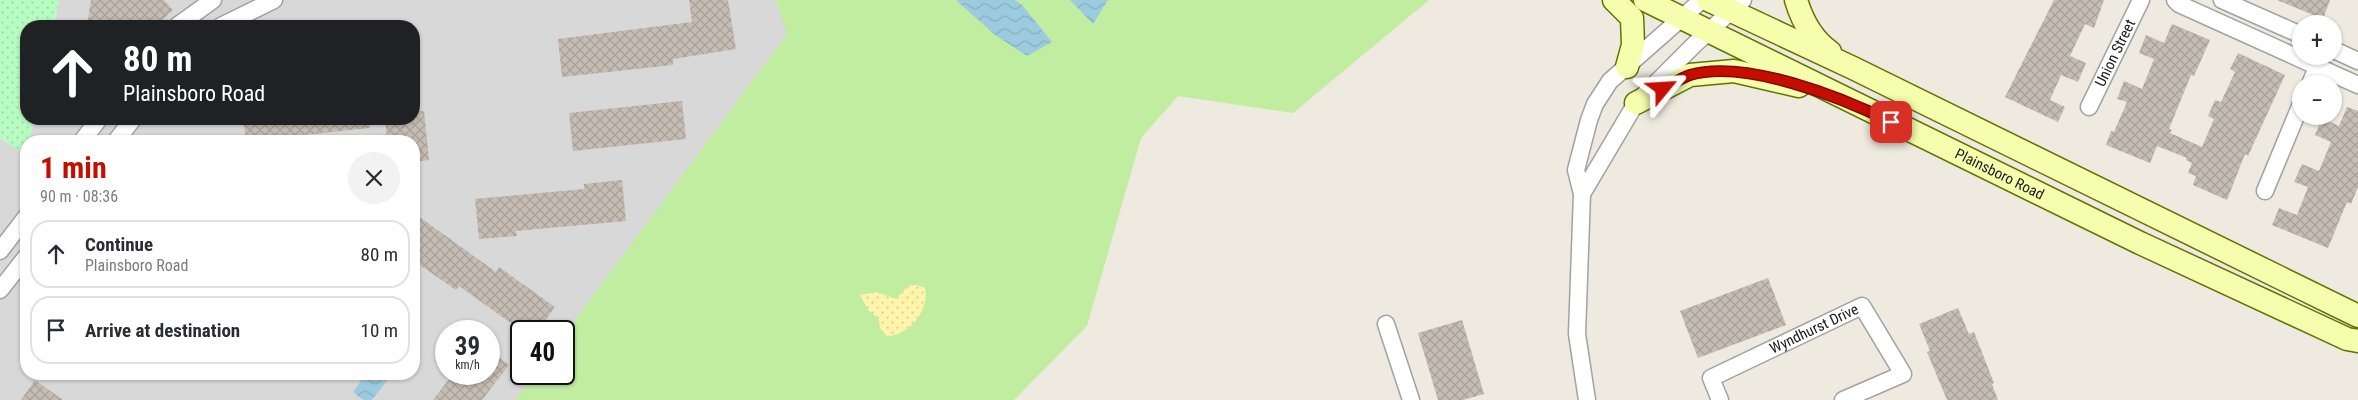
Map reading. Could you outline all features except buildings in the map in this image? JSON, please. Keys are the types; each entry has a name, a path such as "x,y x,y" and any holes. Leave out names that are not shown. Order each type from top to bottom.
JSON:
{"street":[{"path":"186,20 214,0"},
{"path":"233,20 274,0"},
{"path":"1614,0 1632,18 1633,45 1627,67"},
{"name":"Plainsboro Road","path":"1644,0 2149,247 2347,339 2358,341"},
{"path":"1587,400 1577,334 1582,194 1576,170 1589,120 1595,104 1610,81 1702,0"},
{"name":"Plainsboro Road","path":"1708,0 1737,6 1853,68 2358,316"},
{"path":"1796,0 1799,11 1817,42 1853,68"},
{"name":"Union Street","path":"2089,107 2141,0"},
{"path":"2175,0 2179,4 2230,27 2292,50"},
{"path":"2222,0 2240,4 2292,30"},
{"path":"2230,27 2240,4"},
{"path":"1582,194 1636,103 1737,6"},
{"path":"2342,54 2358,61"},
{"path":"2326,65 2358,85"},
{"path":"1636,103 1690,75 1734,71 1790,83 1855,104"},
{"path":"87,135 94,125"},
{"path":"121,135 128,125"},
{"path":"2264,191 2292,125"},
{"path":"0,251 20,225"},
{"path":"0,290 20,265"},
{"name":"Wyndhurst Drive","path":"1720,400 1711,378 1862,306 1903,374 1843,400"},
{"path":"1386,324 1410,400"}],"shaded area":[{"path":"59,0 776,0 788,33 575,320 510,320 510,385 527,385 516,400 0,400 0,138 20,150 20,380 420,380 420,135 30,135 33,125 420,125 420,20 55,20"}],"green space":[{"path":"0,0 59,0 55,20 20,20 20,125 33,125 30,135 20,135 20,151 0,138"},
{"path":"776,0 1429,0 1293,113 1178,96 1141,138 1087,326 1014,400 516,400 527,385 575,385 575,320 787,34"}],"sand":[{"path":"917,285 925,288 926,296 921,313 910,327 903,332 887,336 880,328 879,319 868,310 860,295 876,292 896,299 908,286"}],"water":[{"path":"956,0 1015,0 1022,5 1052,42 1027,56 995,35"},
{"path":"1070,0 1108,0 1093,24"},
{"path":"362,380 387,380 372,400 363,400 353,392"}],"route":[{"path":"1663,89 1690,75 1734,71 1790,83 1855,104 1891,122"}]}
